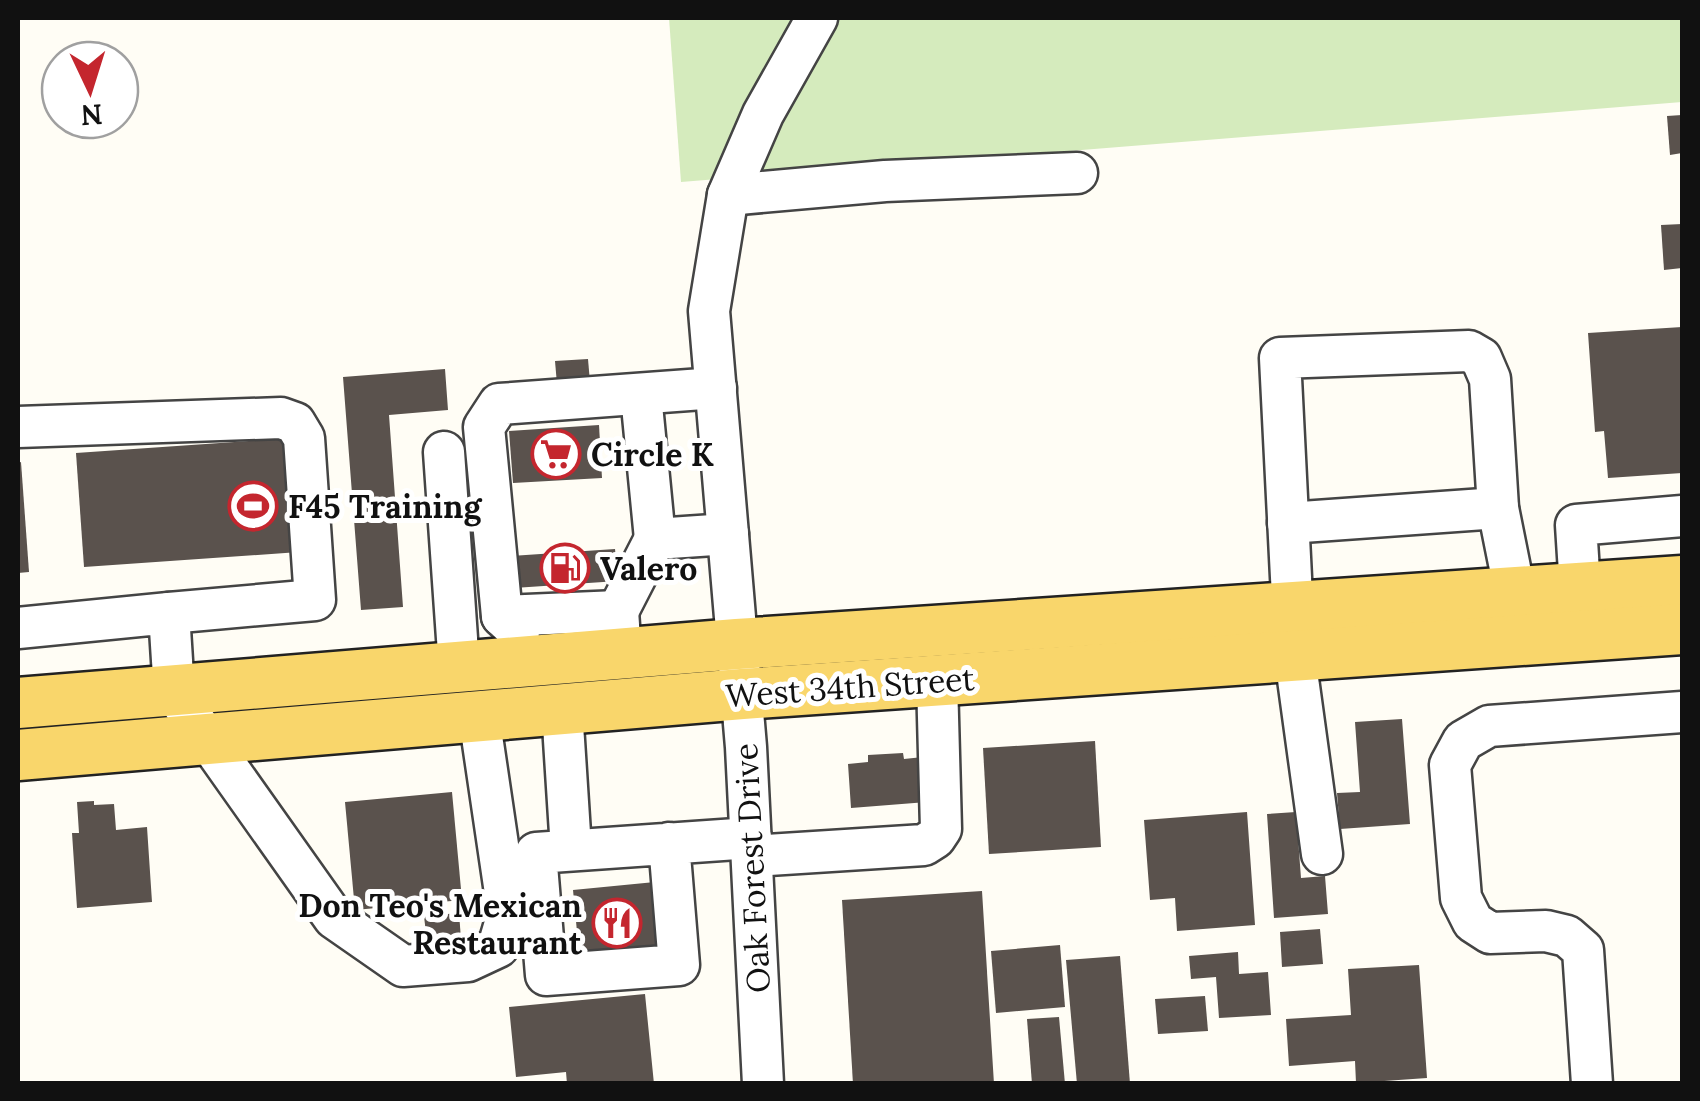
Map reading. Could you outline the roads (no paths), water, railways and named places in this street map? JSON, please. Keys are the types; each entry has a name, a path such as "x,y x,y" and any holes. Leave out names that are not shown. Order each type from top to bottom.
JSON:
{"main road":[{"name":"West 34th Street","path":"18,755 937,680 1294,633 1515,593 1682,581"},
{"name":"West 34th Street","path":"18,703 524,661 619,632 737,644 1682,630"}],"street":[{"name":"Oak Forest Drive","path":"763,1084 742,694 709,311 728,195 763,114 817,18"},
{"path":"728,195 885,181 1077,173"},
{"path":"1322,854 1294,633 1280,358 1469,352 1481,358 1490,379 1498,508 1515,593"},
{"path":"524,661 522,635 502,616 484,428 499,404 716,388"},
{"path":"502,616 619,632 655,540 641,395"},
{"path":"18,427 281,418 295,423 304,438 315,600 18,628"},
{"path":"444,452 460,667"},
{"path":"1288,523 1498,508"},
{"path":"1580,588 1576,525 1682,516"},
{"path":"655,540 728,534"},
{"path":"168,614 174,692 334,918 402,966 468,961 498,947 508,913 479,716"},
{"path":"668,843 680,965 546,975 536,853 668,843 751,847 924,845 935,838 941,829 937,680"},
{"path":"562,709 571,850"},
{"path":"1592,1084 1582,950 1567,936 1546,931 1490,933 1474,922 1462,898 1450,766 1462,741 1489,726 1682,712"}],"place":[{"name":"Circle K","path":"556,454"},
{"name":"F45 Training","path":"253,506"},
{"name":"Valero","path":"565,568"},
{"name":"Don Teo's Mexican Restaurant","path":"617,923"}]}
